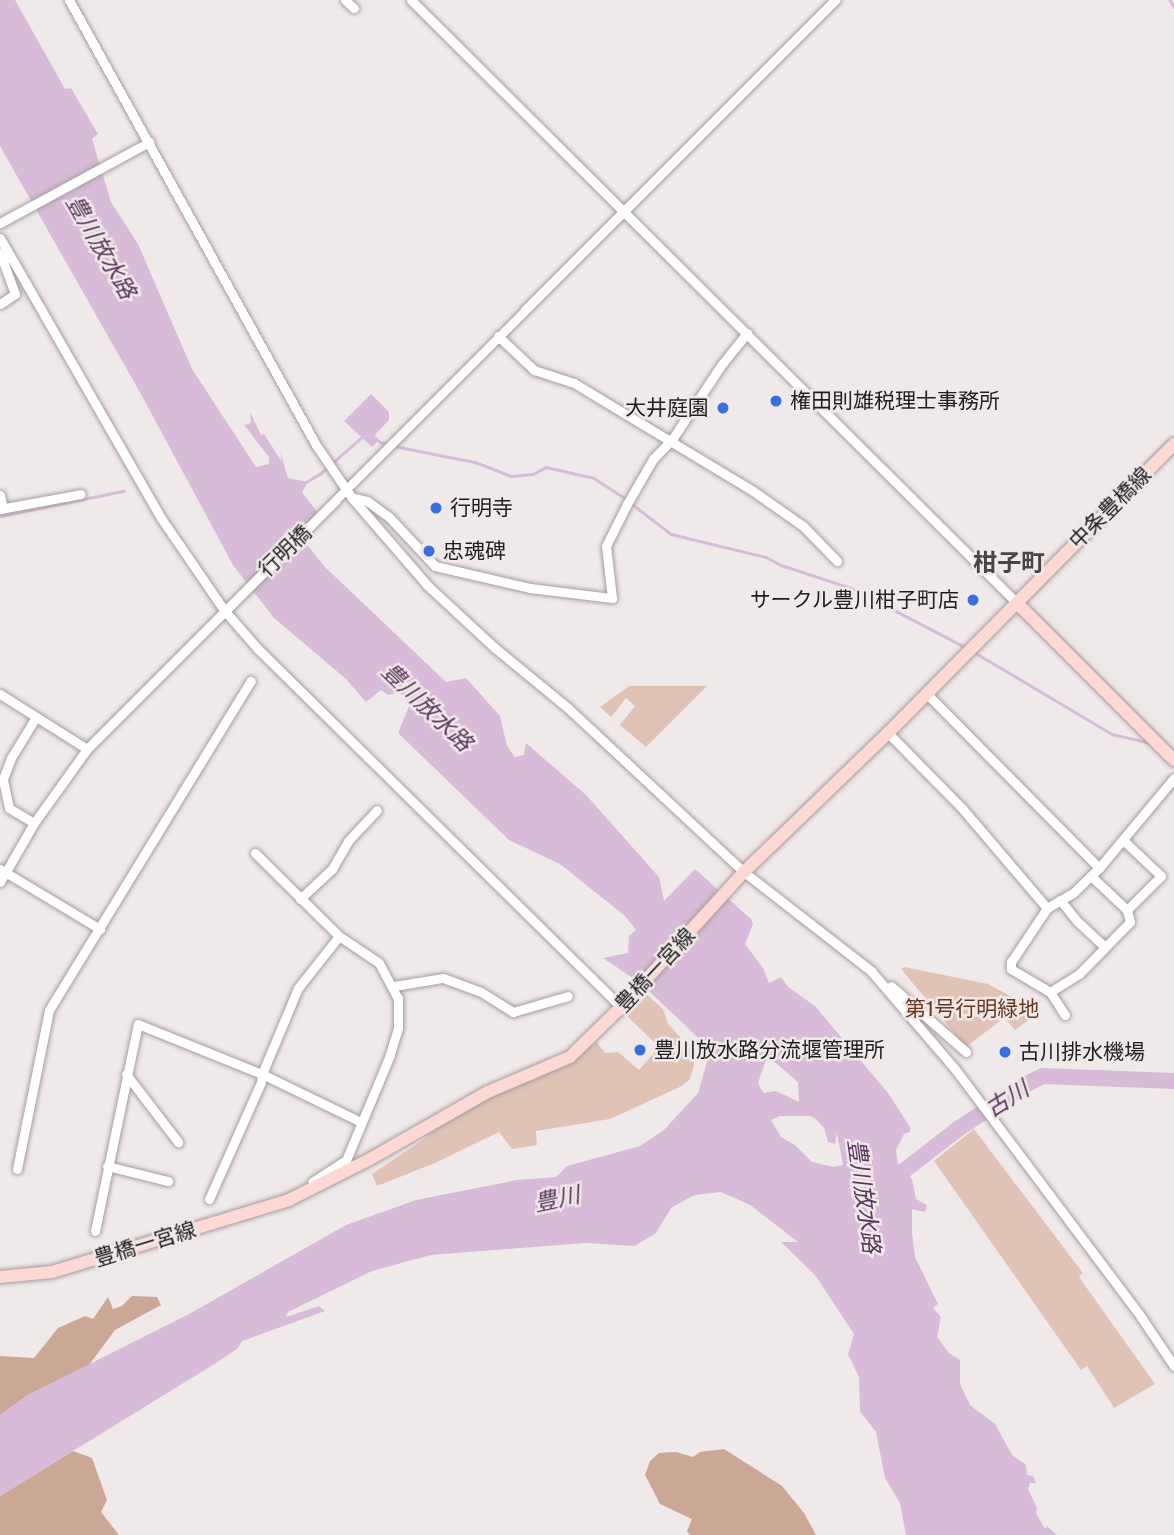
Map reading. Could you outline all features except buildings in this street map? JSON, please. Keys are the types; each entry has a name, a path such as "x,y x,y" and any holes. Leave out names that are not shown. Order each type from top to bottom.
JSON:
{"main road":[{"name":"中条豊橋線","path":"1017,603 1174,444"},
{"name":"豊橋一宮線","path":"0,1277 52,1272 289,1200 370,1159 488,1092 563,1061 587,1042 621,1007 744,872 1017,603"},
{"path":"1017,603 1174,760"}],"street":[{"path":"69,0 146,143 316,445 347,494 428,586 568,708 744,872 878,979 891,986 966,1052"},
{"path":"345,0 354,8"},
{"path":"411,0 1017,603"},
{"name":"行明橋","path":"0,882 3,871 34,823 87,749 225,609 347,494 498,336 835,0"},
{"path":"1,222 146,143"},
{"path":"0,238 161,518 225,609 289,680 621,1007"},
{"path":"0,304 15,294 4,263 4,248"},
{"path":"347,494 367,501 389,517 435,566 530,588 612,598 606,546 653,459 670,442 722,364 747,333"},
{"path":"498,336 534,370 574,383 803,526 837,561"},
{"path":"0,495 1,509 81,494"},
{"path":"17,1169 49,1010 251,681"},
{"path":"0,694 87,749"},
{"path":"927,694 1100,868"},
{"path":"34,823 9,808 2,779 11,758 36,717"},
{"path":"888,733 961,807 1047,908"},
{"path":"1065,1016 1050,992 1011,969 1011,962 1047,908 1073,894 1100,868 1174,778"},
{"path":"300,899 332,869 348,841 377,810"},
{"path":"1124,841 1160,876 1127,910"},
{"path":"255,853 340,936 379,963 394,986 400,1013 390,1055 346,1160 289,1200"},
{"path":"3,871 100,929"},
{"path":"1050,992 1079,974 1130,922 1127,910 1091,876"},
{"path":"1060,900 1077,921 1105,947"},
{"path":"209,1199 261,1082 298,988 340,936"},
{"path":"394,986 443,978 481,992 513,1012 568,996"},
{"path":"878,979 955,1069 1135,1308 1174,1366"},
{"path":"95,1231 138,1024 262,1074 361,1122"},
{"path":"126,1074 178,1142"},
{"path":"107,1166 169,1181"}],"green space":[{"path":"629,686 707,686 646,747 620,725 635,706 626,698 611,717 600,707"},
{"name":"第1号行明緑地","path":"904,967 988,984 1039,1012 1015,1030 1004,1018 966,1047 901,969"},
{"path":"643,991 663,1009 668,1024 693,1051 694,1065 690,1079 682,1086 610,1119 536,1131 537,1145 512,1149 499,1132 435,1163 377,1186 372,1174 424,1139 456,1111 567,1063 597,1042 605,1053 618,1052 639,1070 659,1047 624,1013"},
{"path":"974,1129 1083,1273 1079,1277 1155,1384 1114,1408 1087,1366 1081,1370 934,1161"}],"shaded area":[{"path":"132,1296 157,1297 161,1305 115,1330 89,1365 28,1395 0,1415 0,1356 34,1358 58,1328 85,1316 93,1319 108,1297 113,1309 122,1306"},
{"path":"724,1449 782,1486 804,1513 816,1535 690,1535 687,1531 692,1519 660,1504 645,1475 650,1461 659,1453 676,1452 693,1457 700,1452"},
{"path":"73,1451 92,1458 107,1500 101,1512 119,1535 0,1535 0,1496"}],"water":[{"path":"0,0 15,0 65,89 71,88 98,134 92,139 111,202 138,244 192,369 256,467 269,464 269,457 244,425 251,423 250,412 261,435 264,434 282,462 280,451 288,478 308,482 302,492 322,518 304,541 325,567 446,682 466,678 500,716 507,746 515,757 524,755 526,743 586,795 659,877 664,901 695,869 751,919 753,924 745,944 763,968 769,983 781,977 788,987 815,1006 888,1093 910,1127 910,1132 904,1134 896,1150 898,1164 912,1179 916,1199 927,1205 925,1212 912,1209 912,1233 915,1257 938,1304 933,1308 941,1317 937,1337 949,1353 960,1360 960,1384 970,1405 995,1424 1012,1455 1026,1465 1027,1475 1033,1476 1036,1483 1030,1483 1028,1489 1037,1508 1036,1513 1045,1529 1047,1526 1057,1535 906,1535 900,1503 885,1478 876,1432 860,1411 859,1377 848,1354 854,1334 815,1275 781,1242 798,1242 750,1205 721,1192 695,1195 672,1207 655,1234 634,1246 585,1243 431,1255 372,1271 288,1312 286,1317 319,1306 325,1311 242,1341 238,1348 216,1363 0,1496 0,1415 28,1395 189,1314 346,1225 416,1200 517,1180 556,1177 567,1166 640,1146 664,1130 698,1093 707,1062 698,1038 684,1024 640,983 603,958 628,953 629,936 636,930 625,916 560,864 509,840 398,733 410,704 400,693 388,695 381,690 366,702 346,679 274,618 233,565 142,396 0,146","holes":["771,1059 798,1082 799,1102 776,1091 764,1093 761,1089 758,1083 766,1060","780,1116 810,1116 816,1119 824,1128 828,1142 835,1144 837,1133 843,1165 834,1167 812,1162 795,1145 781,1137 771,1120"]},
{"path":"371,394 389,412 389,420 374,436 378,441 372,447 344,421"}],"waterway":[{"path":"1170,0 1174,7"},
{"path":"306,482 321,473 363,436"},
{"path":"373,436 388,444"},
{"path":"394,446 475,462 511,476 533,474 546,467 594,478 626,499"},
{"path":"0,516 123,491"},
{"path":"631,503 671,534 766,557 781,565 854,589 965,647"},
{"path":"974,652 1112,734 1150,743"},
{"name":"古川","path":"887,1184 958,1129 1021,1087 1043,1076 1174,1081"}],"place":[{"name":"権田則雄税理士事務所","path":"776,401"},
{"name":"大井庭園","path":"723,408"},
{"name":"行明寺","path":"436,508"},
{"name":"忠魂碑","path":"429,551"},
{"name":"サークル豊川柑子町店","path":"973,600"},
{"name":"豊川放水路分流堰管理所","path":"640,1050"},
{"name":"古川排水機場","path":"1005,1052"}],"district":[{"name":"柑子町","path":"1009,563"}],"water label":[{"name":"豊川放水路","path":"101,247"},
{"name":"豊川放水路","path":"427,707"},
{"name":"豊川放水路","path":"864,1196"},
{"name":"豊川","path":"557,1199"}]}
